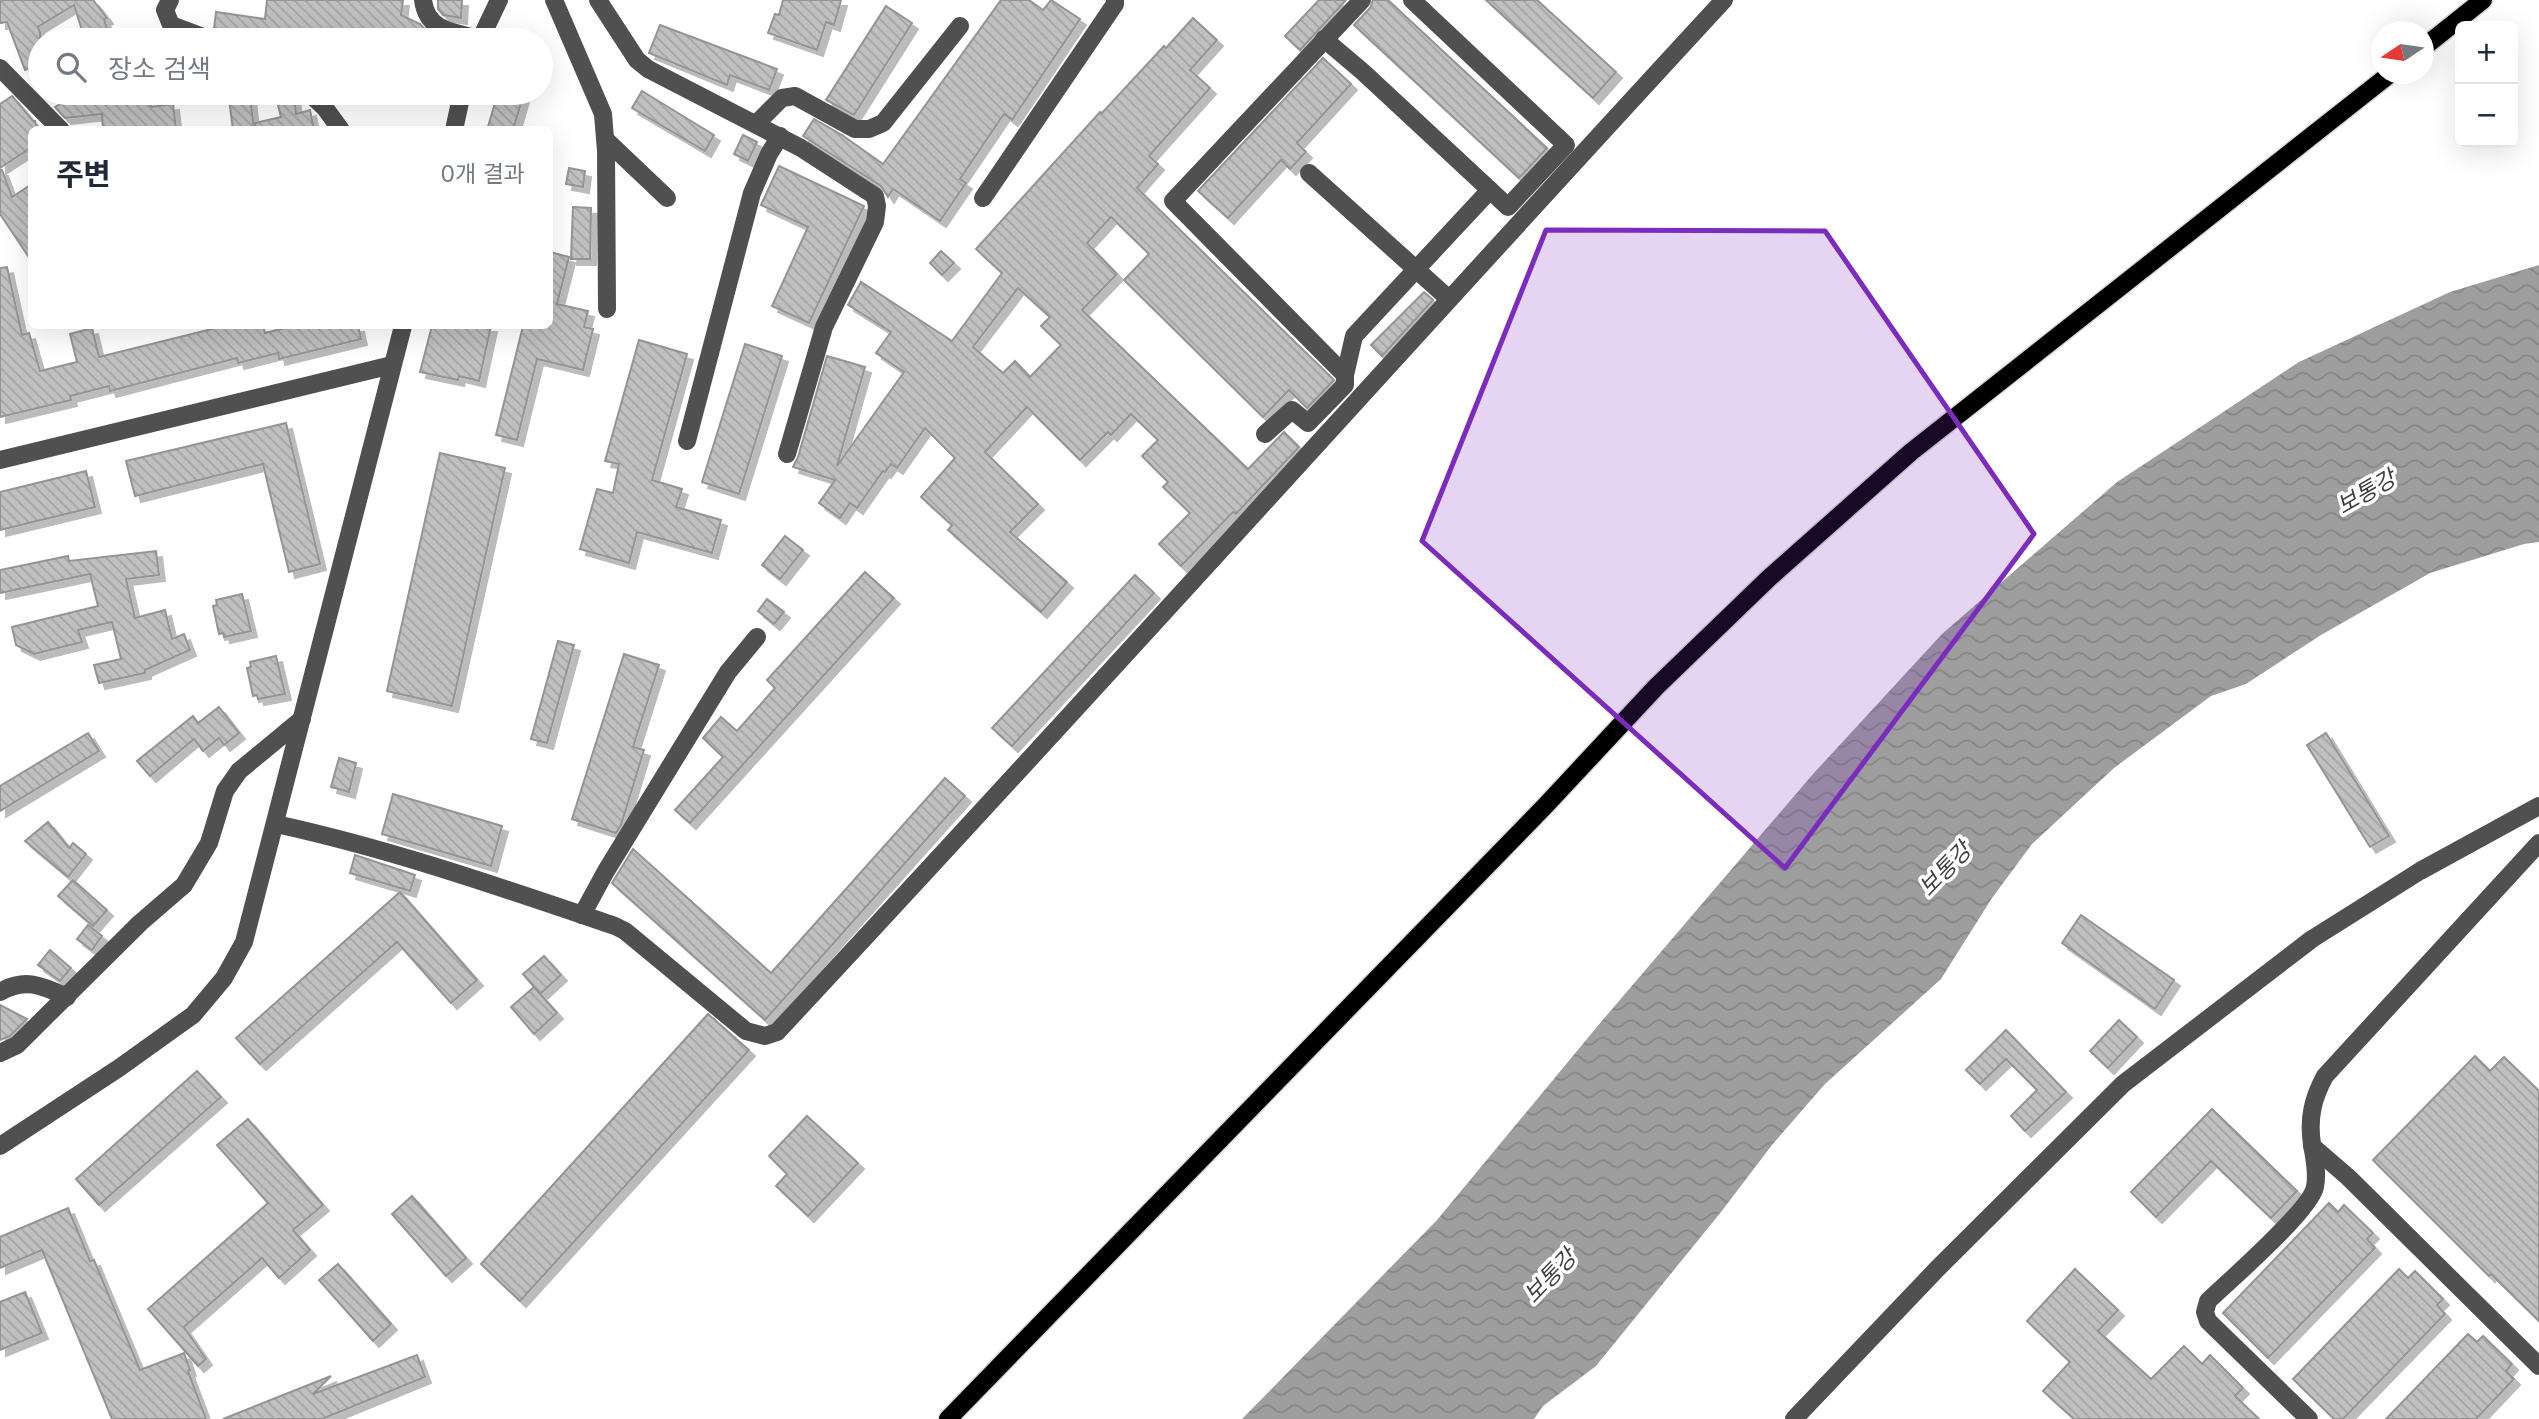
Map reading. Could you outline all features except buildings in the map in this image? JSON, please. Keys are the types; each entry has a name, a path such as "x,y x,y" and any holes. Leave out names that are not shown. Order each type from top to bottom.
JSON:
{"main road":[{"path":"2434,39 2483,0"},
{"path":"948,1419 1526,825 1656,687 1769,578 1911,452 2377,84"}],"street":[{"path":"170,0 165,10 171,25 179,28"},
{"path":"423,0 430,21 441,28"},
{"path":"486,28 499,0"},
{"path":"554,0 603,114 606,140 607,309"},
{"path":"598,0 637,60 648,69 780,136 864,187 875,197 875,222 824,327 787,454"},
{"path":"983,198 1107,16 1115,0"},
{"path":"1345,375 1173,201 1362,0"},
{"path":"1324,39 1508,207 1566,145 1412,0"},
{"path":"276,824 422,864 625,931 746,1031 765,1036 777,1032 1004,790 1724,0"},
{"path":"756,124 782,98 795,96 855,130 869,129 883,122 960,26"},
{"path":"0,68 28,96"},
{"path":"36,105 57,126"},
{"path":"322,105 338,126"},
{"path":"455,126 459,105"},
{"path":"687,441 752,193 780,136"},
{"path":"606,140 667,198"},
{"path":"1309,173 1449,299"},
{"path":"1265,434 1292,410 1308,424 1345,385 1354,336 1490,190"},
{"path":"0,1146 119,1068 193,1015 224,978 244,943 402,329"},
{"path":"0,460 392,365"},
{"path":"582,915 728,672 757,637"},
{"path":"0,1053 17,1045 140,923 184,885 209,843 225,791 239,771 302,719"},
{"path":"1794,1419 1937,1269 2123,1084 2322,932 2420,871 2539,806"},
{"path":"2309,1419 2208,1321 2205,1312 2208,1301 2301,1210 2315,1189 2316,1167 2311,1112 2314,1096 2325,1076 2539,843"},
{"path":"0,992 20,983 36,983 67,997"},
{"path":"2312,1146 2348,1177 2539,1366"}],"highlighted area":[{"path":"1546,230 1825,231 2034,534 1785,868 1422,541"}],"water":[{"name":"보통강","path":"2539,265 2539,542 2524,544 2430,573 2321,635 2246,684 2211,696 2114,768 2032,844 1992,898 1941,979 1825,1084 1772,1145 1596,1366 1543,1406 1534,1419 1242,1419 1437,1220 1601,1022 1813,774 1942,634 2117,482 2299,362 2450,292"}]}
